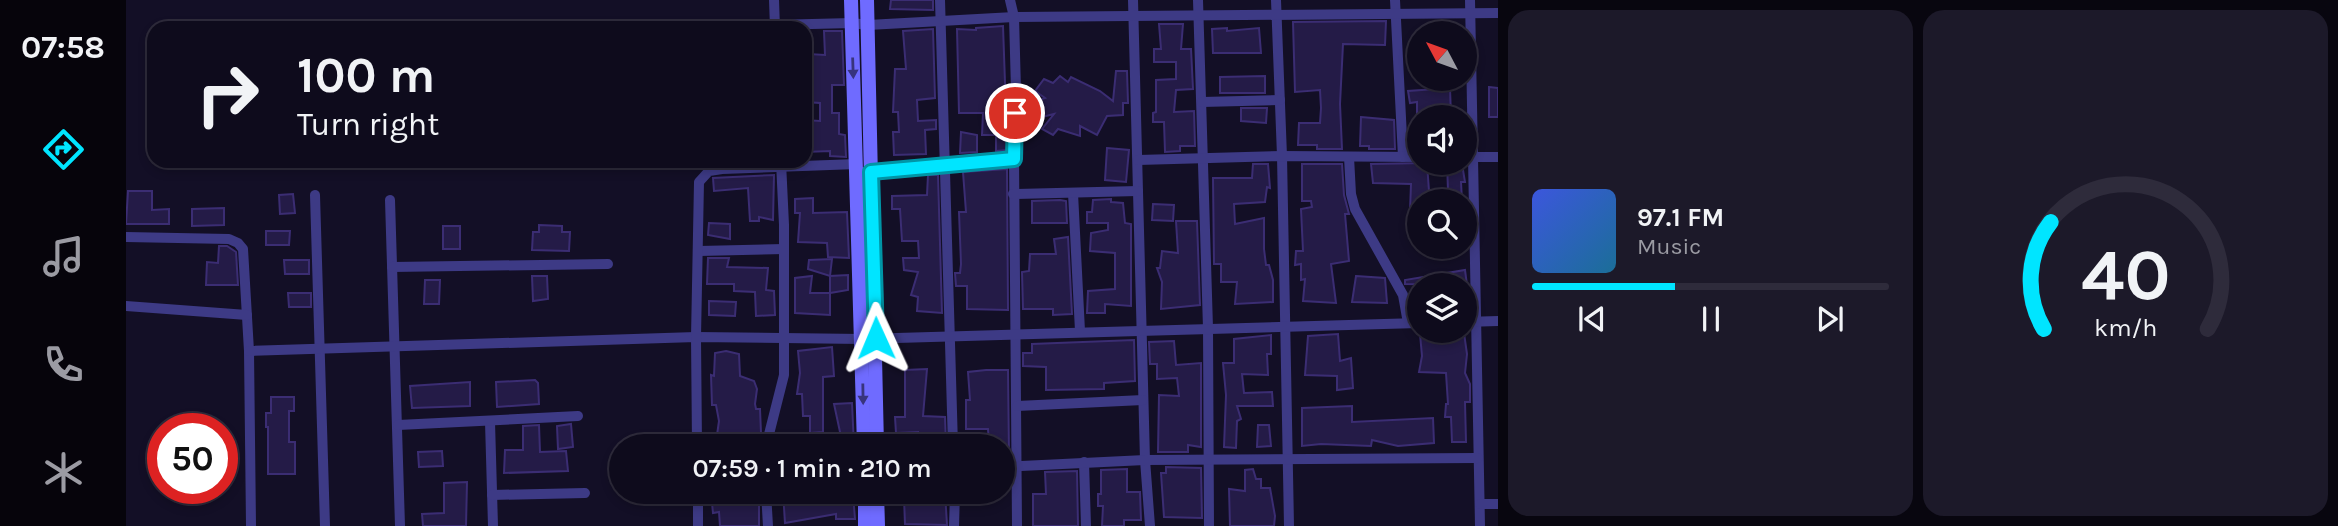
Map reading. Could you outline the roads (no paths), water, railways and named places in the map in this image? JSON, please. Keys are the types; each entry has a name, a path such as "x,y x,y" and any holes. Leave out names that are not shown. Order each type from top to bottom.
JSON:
{"main road":[{"path":"851,0 876,434"},
{"path":"862,169 867,0"},
{"path":"865,434 869,339"},
{"path":"864,504 865,526"},
{"path":"877,504 878,526"}],"street":[{"path":"774,0 775,21"},
{"path":"940,0 953,434"},
{"path":"1010,0 1014,17 1017,526"},
{"path":"1133,0 1143,400 1150,526"},
{"path":"1198,0 1208,328 1209,526"},
{"path":"1276,0 1282,156 1289,526"},
{"path":"1395,0 1403,157"},
{"path":"1470,0 1470,105"},
{"path":"812,25 941,23 1014,17 1498,13"},
{"path":"1202,102 1280,100"},
{"path":"1138,160 1282,156 1407,157"},
{"path":"1349,157 1351,194 1356,209 1403,295 1407,317"},
{"path":"1477,157 1498,157"},
{"path":"812,166 862,169 944,167 1014,159"},
{"path":"697,434 697,192 704,175 734,168"},
{"path":"770,434 784,374 781,168"},
{"path":"1469,175 1470,273"},
{"path":"1013,194 1138,191"},
{"path":"1073,193 1080,331"},
{"path":"315,195 325,526"},
{"path":"390,200 400,526"},
{"path":"126,237 229,239 238,243 244,253 249,351 251,526"},
{"path":"699,251 784,249"},
{"path":"392,267 608,264"},
{"path":"126,306 247,315"},
{"path":"1477,322 1498,321"},
{"path":"249,351 696,337 869,339 1407,323"},
{"path":"1471,343 1479,458 1480,526"},
{"path":"1017,405 1143,400"},
{"path":"397,425 578,416"},
{"path":"490,422 493,526"},
{"path":"1017,466 1145,460 1479,458"},
{"path":"1084,462 1086,526"},
{"path":"492,495 585,493"},
{"path":"698,504 698,526"},
{"path":"767,504 768,526"},
{"path":"954,526 955,504"},
{"path":"1480,504 1498,504"}]}
